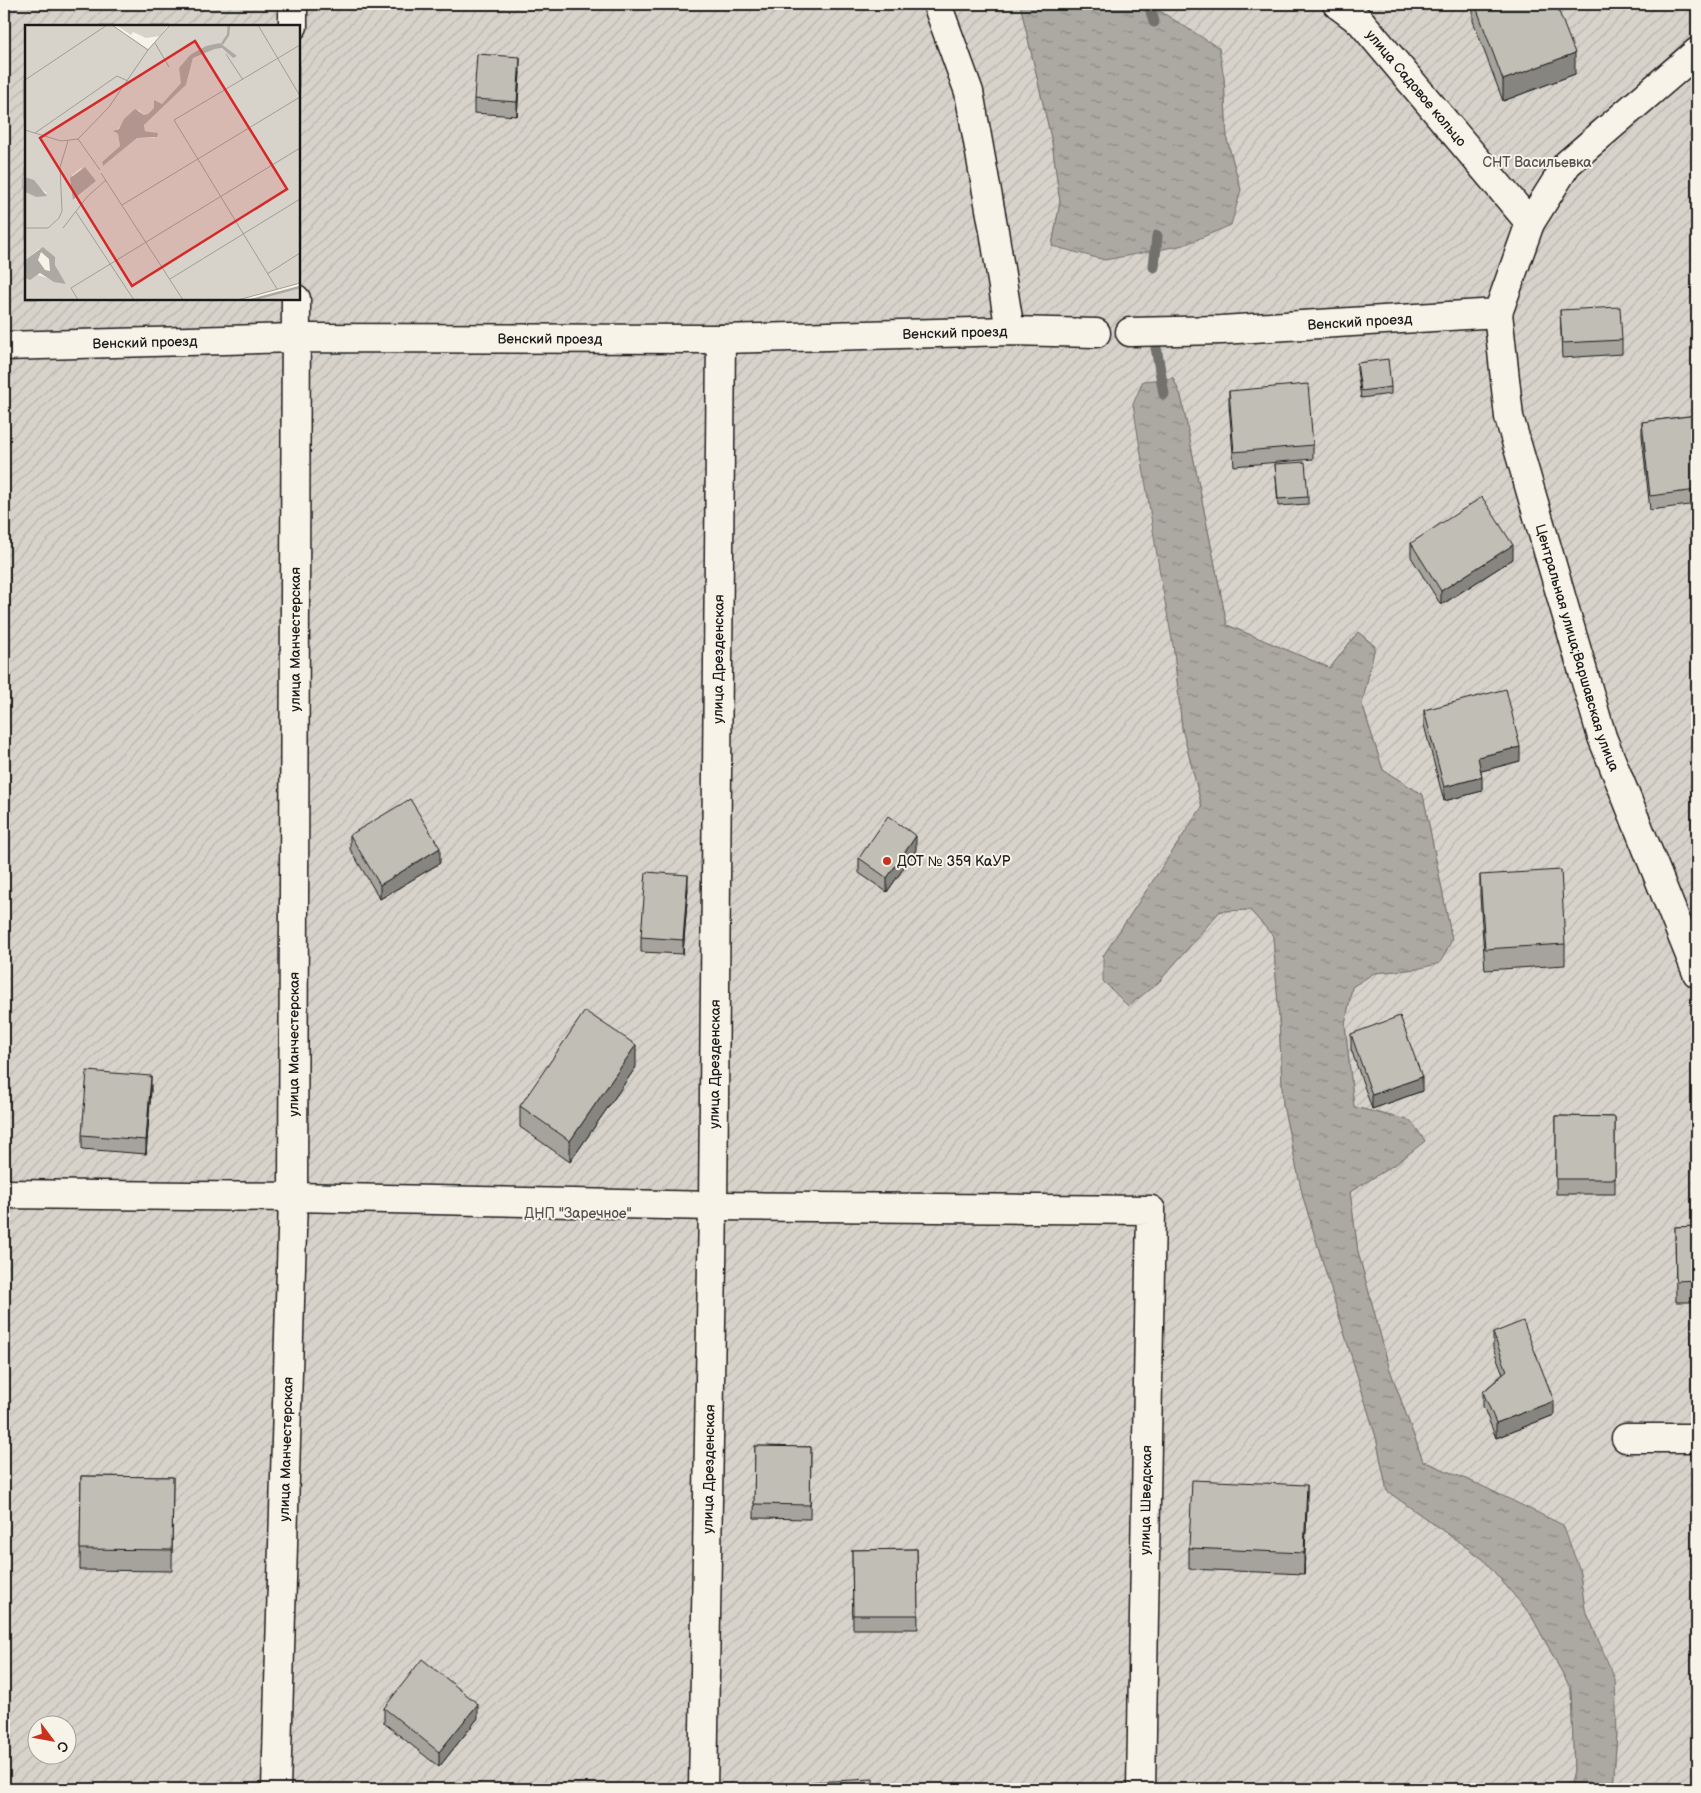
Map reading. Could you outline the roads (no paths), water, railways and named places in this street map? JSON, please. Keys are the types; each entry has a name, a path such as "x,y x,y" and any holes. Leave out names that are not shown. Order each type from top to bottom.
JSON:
{"street":[{"path":"292,4 293,25"},
{"path":"937,4 969,92 1010,331"},
{"name":"улица Садовое кольцо","path":"1337,4 1361,22 1530,223"},
{"path":"1498,313 1530,223 1567,164 1697,52"},
{"name":"улица Манчестерская","path":"276,1789 292,1197 296,300"},
{"name":"Венский проезд","path":"1130,332 1221,330 1498,313"},
{"name":"Центральная улица;Варшавская улица","path":"1498,313 1508,416 1602,737 1697,973"},
{"name":"Венский проезд","path":"4,346 296,338 721,339 1010,331 1096,333"},
{"name":"улица Дрезденская","path":"703,1789 713,1206 721,339"},
{"path":"4,1194 292,1197 713,1206"},
{"name":"улица Шведская","path":"713,1206 1151,1210 1141,1789"},
{"path":"1626,1438 1697,1438"}],"water":[{"path":"1020,4 1134,4 1160,11 1219,48 1224,78 1227,140 1241,190 1231,225 1184,245 1105,260 1052,246 1060,202 1052,142"},
{"path":"1173,378 1181,396 1227,625 1330,668 1358,632 1375,647 1362,704 1383,770 1423,795 1452,940 1440,963 1417,969 1374,973 1352,987 1345,1025 1354,1107 1411,1121 1425,1141 1397,1163 1350,1192 1358,1252 1389,1367 1423,1461 1480,1485 1563,1525 1579,1568 1585,1609 1615,1679 1617,1733 1613,1789 1570,1789 1574,1770 1571,1689 1531,1615 1483,1559 1387,1491 1376,1437 1303,1197 1283,1105 1273,936 1250,910 1220,911 1158,983 1128,1006 1103,981 1103,956 1202,807 1182,728 1174,651 1133,404 1143,381"}],"waterway":[{"path":"1149,4 1154,22"},
{"path":"1154,267 1157,236"},
{"path":"1156,347 1164,394"}],"place":[{"name":"ДОТ № 359 КаУР","path":"887,861"}],"park label":[{"name":"СНТ Васильевка","path":"1537,162"},
{"name":"ДНП \"Заречное\"","path":"578,1213"}]}
